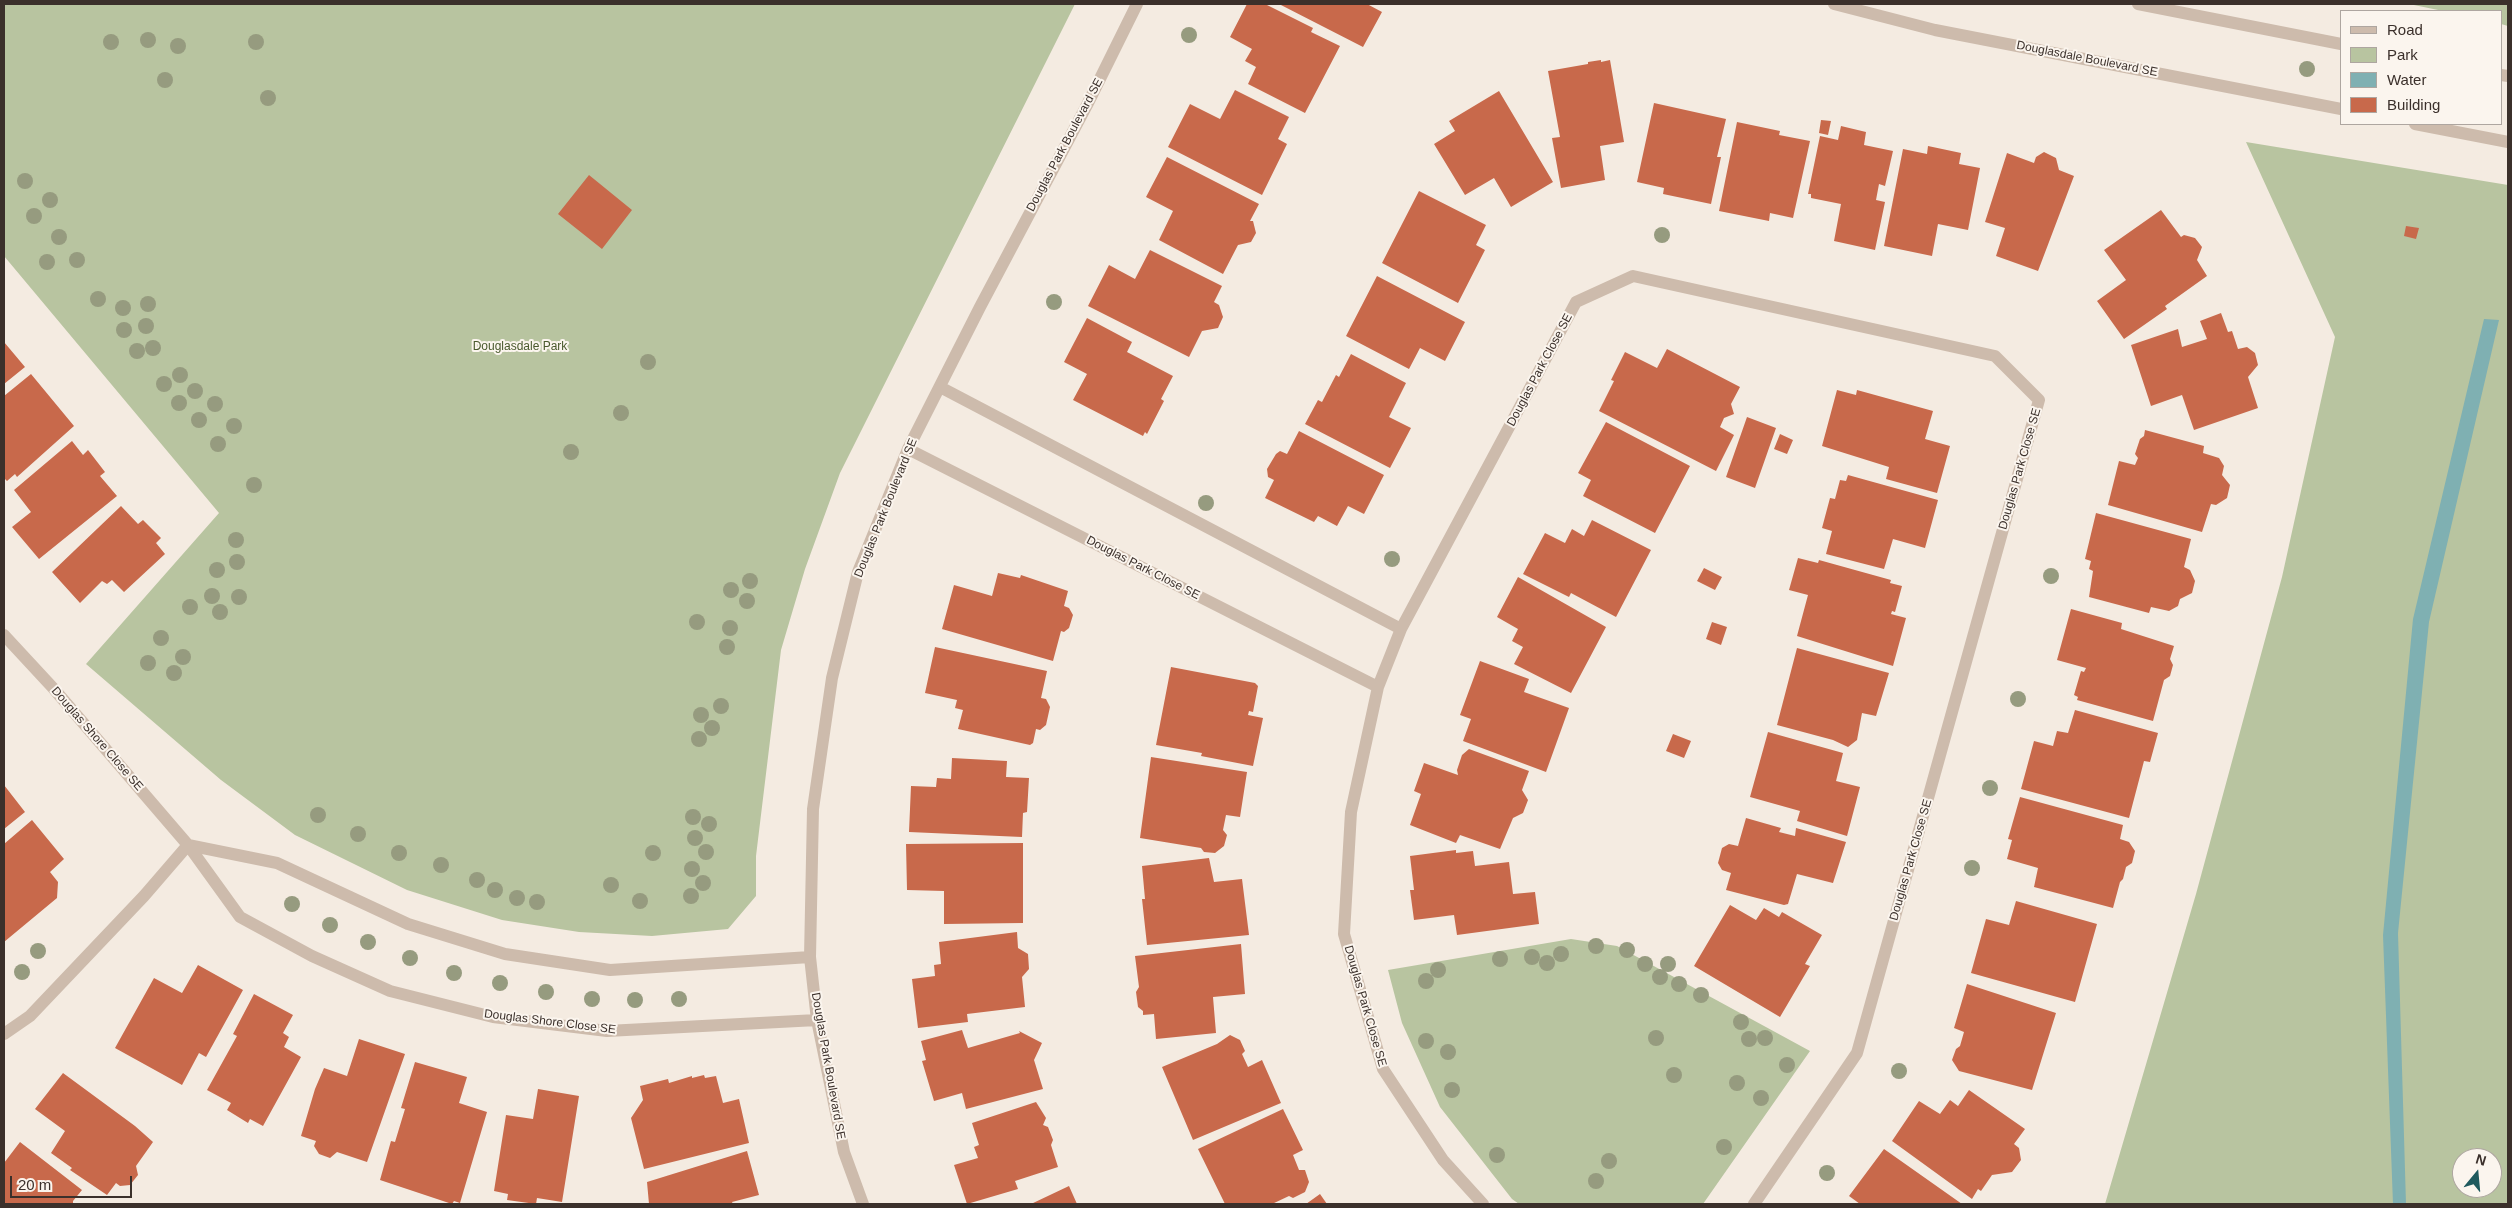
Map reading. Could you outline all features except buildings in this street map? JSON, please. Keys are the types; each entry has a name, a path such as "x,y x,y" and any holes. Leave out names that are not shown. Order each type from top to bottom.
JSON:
{"street":[{"name":"Douglas Park Boulevard SE","path":"863,1204 844,1152 817,1020 810,957 813,809 832,678 858,572 908,450 1087,106 1137,4"},
{"name":"Douglasdale Boulevard SE","path":"1834,4 1935,30 2340,109"},
{"path":"2138,4 2340,44"},
{"path":"2420,125 2508,142"},
{"name":"Douglas Park Close SE","path":"1483,1204 1443,1160 1382,1069 1344,934 1351,812 1378,687 1401,629 1576,302 1633,276 1995,356 2039,400 1857,1053 1754,1204"},
{"path":"940,387 1401,629"},
{"name":"Douglas Park Close SE","path":"908,450 1378,687"},
{"name":"Douglas Shore Close SE","path":"4,635 54,689 188,846 240,917 312,956 390,991 493,1017 607,1031 817,1020"},
{"path":"4,1034 30,1016 144,896 188,846 277,863 408,924 506,954 610,970 810,957"}],"green space":[{"name":"Douglasdale Park","path":"4,4 1075,4 840,473 805,569 781,650 756,856 756,896 728,929 652,936 579,932 502,920 407,890 295,835 221,780 86,664 219,513 4,256"},
{"path":"2409,4 2508,4 2508,26 2502,24 2502,10 2438,10"},
{"path":"2246,142 2508,185 2508,1204 2105,1204 2196,894 2282,577 2335,337"},
{"path":"1571,939 1617,946 1810,1051 1703,1204 1519,1204 1512,1199 1440,1107 1402,1023 1388,970"}],"water":[{"path":"2484,319 2499,320 2429,622 2398,933 2406,1204 2393,1204 2383,935 2413,619"}]}
